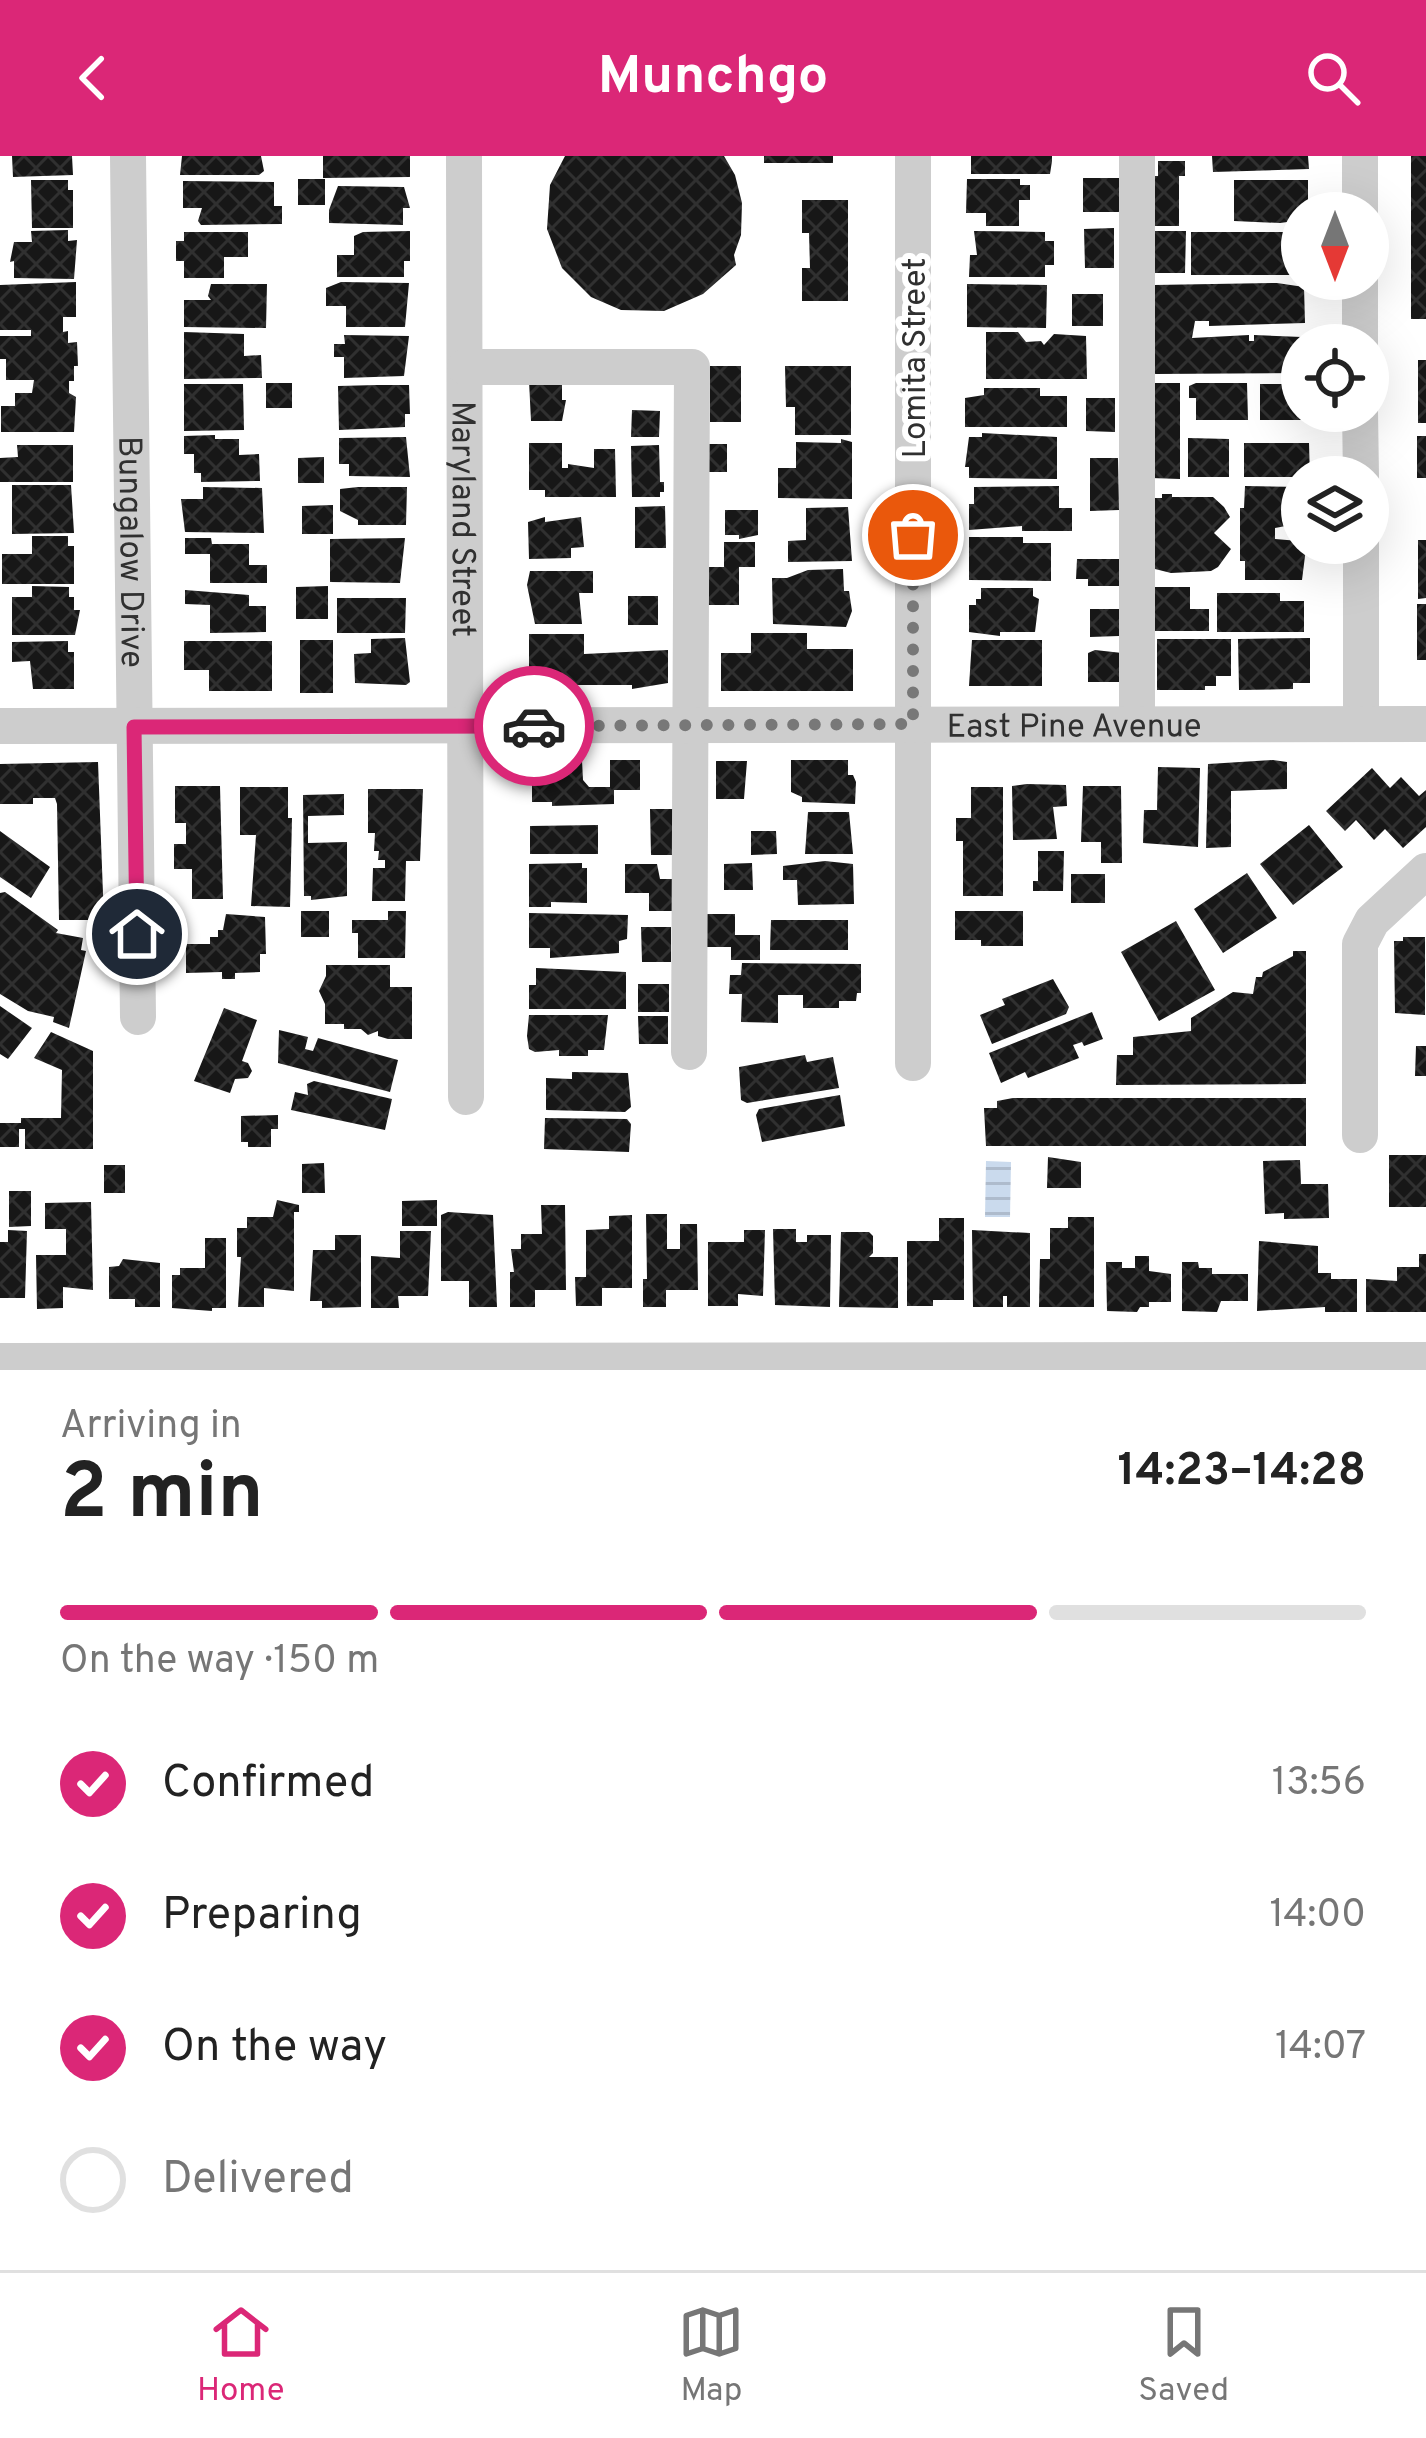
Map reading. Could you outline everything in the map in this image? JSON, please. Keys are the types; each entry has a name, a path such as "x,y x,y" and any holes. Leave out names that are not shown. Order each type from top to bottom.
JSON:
{"street":[{"name":"Bungalow Drive","path":"128,156 138,1017"},
{"name":"Maryland Street","path":"464,156 466,1097"},
{"name":"Lomita Street","path":"913,156 913,1063"},
{"path":"1137,156 1137,724"},
{"path":"1360,156 1360,192"},
{"path":"465,367 692,367 689,1052"},
{"path":"1361,564 1361,724"},
{"name":"East Pine Avenue","path":"0,726 1426,724"},
{"path":"1360,1136 1360,944 1372,921 1426,871"},
{"path":"0,1361 170,1366 1287,1365 1426,1360"}],"water":[{"path":"986,1161 1011,1162 1010,1217 985,1217"}],"building":[{"path":"12,156 72,156 73,175 13,177"},
{"path":"182,156 261,156 264,171 259,175 180,175"},
{"path":"323,156 410,156 410,177 323,178"},
{"path":"565,156 724,156 742,203 736,265 703,294 664,311 621,310 591,297 562,268 547,229 550,185"},
{"path":"764,156 833,156 833,163 764,163"},
{"path":"971,156 1052,156 1052,161 1050,174 971,174"},
{"path":"1212,156 1308,156 1309,169 1213,172"},
{"path":"1411,156 1426,156 1426,319 1411,319"},
{"path":"1158,161 1185,161 1185,176 1179,176 1179,226 1148,226 1148,176 1158,176"},
{"path":"1083,178 1119,178 1119,212 1083,212"},
{"path":"298,179 325,179 325,205 298,205"},
{"path":"967,179 1020,179 1020,185 1030,185 1030,200 1019,200 1019,226 986,226 986,213 966,213"},
{"path":"31,180 68,180 68,190 73,190 73,228 32,228"},
{"path":"1234,180 1308,180 1308,192 1281,192 1281,223 1234,221"},
{"path":"183,181 274,182 274,206 282,206 282,224 201,225 202,208 183,208"},
{"path":"338,186 404,187 410,208 403,208 403,225 329,223"},
{"path":"802,200 848,200 848,301 802,301 802,268 810,268 809,233 802,233"},
{"path":"1114,228 1114,268 1085,268 1084,229"},
{"path":"68,230 68,241 77,240 74,279 14,278 14,261 10,262 14,242 32,242 31,231"},
{"path":"410,231 410,261 404,261 404,277 337,277 337,255 354,255 354,236"},
{"path":"974,231 1045,232 1045,241 1054,241 1054,265 1045,265 1045,277 969,277 970,255 977,255"},
{"path":"1155,231 1186,231 1185,273 1154,273"},
{"path":"184,232 248,232 248,257 224,257 224,278 184,278 184,261 176,261 176,241 184,241"},
{"path":"1191,232 1281,232 1281,275 1191,275"},
{"path":"76,282 76,317 63,317 68,343 77,342 78,366 74,366 74,381 69,381 69,393 76,397 74,432 1,432 1,406 15,406 15,393 32,393 34,380 6,380 0,336 31,336 31,330 0,330 0,285"},
{"path":"341,282 409,283 405,327 346,327 346,306 326,306 326,288"},
{"path":"211,284 267,284 266,328 184,327 184,300 211,300"},
{"path":"967,284 1047,285 1046,328 967,327"},
{"path":"1281,284 1281,300 1304,300 1305,323 1209,326 1209,321 1195,321 1192,338 1249,335 1249,341 1254,341 1254,335 1281,336 1281,373 1155,374 1154,285"},
{"path":"1072,294 1103,294 1103,326 1072,326"},
{"path":"184,332 244,334 244,356 261,355 262,378 184,379"},
{"path":"986,332 1018,332 1026,342 1044,345 1054,334 1086,336 1087,379 986,379"},
{"path":"344,335 409,336 404,376 344,378 344,357 334,357 334,344 345,344"},
{"path":"1418,360 1426,360 1426,423 1418,423"},
{"path":"710,366 741,366 741,422 710,422"},
{"path":"785,366 851,366 851,435 795,435 795,407 786,407"},
{"path":"529,381 562,381 562,400 566,400 562,421 531,421"},
{"path":"266,383 292,383 292,408 266,408"},
{"path":"1152,383 1180,383 1180,479 1151,478"},
{"path":"1247,383 1248,420 1196,420 1196,398 1189,398 1189,386"},
{"path":"184,384 243,384 244,430 184,431"},
{"path":"1260,384 1281,384 1281,420 1260,420"},
{"path":"409,385 410,414 405,414 405,427 339,430 338,386"},
{"path":"984,388 1040,388 1040,396 1067,396 1067,427 965,427 965,398 984,395"},
{"path":"1086,398 1115,398 1115,432 1086,431"},
{"path":"632,410 660,411 659,437 631,437"},
{"path":"982,433 1057,437 1057,479 969,478 969,467 965,467 969,437 982,437"},
{"path":"215,435 215,439 239,439 239,455 259,454 260,481 201,482 201,473 194,473 194,454 184,454 184,436"},
{"path":"1417,436 1426,436 1426,478 1417,478"},
{"path":"406,437 410,477 349,476 349,464 339,464 339,438"},
{"path":"1188,438 1229,439 1229,477 1188,477"},
{"path":"841,439 852,442 852,499 778,498 778,468 796,468 796,442 841,443"},
{"path":"529,443 562,443 562,468 568,464 594,468 594,449 615,449 616,497 545,497 545,490 529,490"},
{"path":"1244,443 1309,443 1309,456 1281,456 1281,477 1244,477"},
{"path":"705,444 727,444 727,472 705,472"},
{"path":"17,445 73,445 73,482 0,482 0,458 18,457"},
{"path":"659,445 664,492 660,497 632,497 631,446"},
{"path":"324,457 324,483 298,483 298,458"},
{"path":"1090,458 1118,458 1119,510 1090,511"},
{"path":"12,485 71,485 74,533 12,534"},
{"path":"1059,486 1059,508 1072,508 1072,531 1022,531 1022,526 969,530 974,487"},
{"path":"1245,486 1281,487 1281,527 1275,528 1275,539 1281,540 1281,564 1304,564 1302,580 1245,580 1245,561 1240,561 1240,508 1244,508"},
{"path":"203,487 262,488 264,533 185,532 181,499 203,499"},
{"path":"407,487 406,525 358,525 358,520 340,511 340,489"},
{"path":"1162,494 1213,497 1224,507 1230,517 1214,533 1231,549 1218,567 1171,573 1151,568 1151,498 1162,498"},
{"path":"333,505 333,534 302,534 302,506"},
{"path":"665,506 666,548 635,548 635,507"},
{"path":"848,507 852,561 788,562 788,541 806,540 806,508"},
{"path":"725,510 758,510 758,535 739,539 739,535 725,535"},
{"path":"545,517 545,522 581,517 584,547 571,548 571,558 529,559 528,522"},
{"path":"32,536 68,536 68,546 74,546 74,584 2,584 2,554 32,554"},
{"path":"969,537 1023,537 1023,543 1051,543 1051,581 969,580"},
{"path":"185,538 249,544 249,565 267,565 267,583 210,583 210,554 185,554"},
{"path":"405,538 400,583 330,582 330,539"},
{"path":"1418,540 1426,540 1426,598 1418,599"},
{"path":"724,542 755,542 755,567 739,567 739,605 708,605 708,567 724,567"},
{"path":"1077,559 1119,559 1119,586 1088,586 1088,579 1076,579"},
{"path":"843,569 844,591 849,591 852,611 846,627 773,624 772,578"},
{"path":"530,571 593,571 593,593 579,593 582,624 535,624 527,585"},
{"path":"32,586 69,587 74,610 80,610 75,635 12,635 12,597 32,597"},
{"path":"328,586 328,619 296,619 296,587"},
{"path":"1151,587 1190,587 1190,609 1209,609 1209,631 1151,631"},
{"path":"981,588 1033,588 1033,596 1039,599 1035,632 1000,632 1000,636 969,632 969,605 981,599"},
{"path":"185,590 249,595 249,606 266,606 266,632 210,633 210,605 185,604"},
{"path":"1217,593 1280,593 1280,601 1304,601 1304,632 1217,632"},
{"path":"628,596 658,596 658,625 628,625"},
{"path":"337,598 406,598 405,633 337,633"},
{"path":"1417,604 1426,604 1426,660 1417,660"},
{"path":"1090,609 1119,609 1119,636 1090,637"},
{"path":"751,633 807,633 807,649 853,649 853,691 721,691 721,653 751,653"},
{"path":"529,634 584,634 584,654 668,650 668,683 632,689 632,685 529,685"},
{"path":"405,638 410,682 355,683 354,654 371,653 371,639"},
{"path":"1310,638 1310,683 1293,683 1293,689 1239,690 1238,639"},
{"path":"1157,639 1231,639 1231,676 1216,676 1216,686 1205,686 1205,690 1157,690"},
{"path":"300,640 333,640 333,693 300,693"},
{"path":"972,640 1042,640 1042,686 969,686"},
{"path":"68,641 68,652 74,652 74,689 33,689 30,661 12,662 12,642"},
{"path":"184,641 272,641 272,691 209,691 209,670 184,670"},
{"path":"1088,653 1122,653 1122,682 1088,682"},
{"path":"528,760 582,760 583,780 589,787 610,787 610,760 640,760 640,790 614,790 614,804 532,802 532,783 526,783"},
{"path":"791,760 848,760 848,775 856,782 855,804 802,802 802,797 791,792"},
{"path":"716,761 747,761 744,799 716,799"},
{"path":"98,762 104,920 59,920 55,798 0,804 0,764"},
{"path":"1287,762 1287,789 1231,791 1231,847 1206,848 1208,764"},
{"path":"1158,767 1200,768 1198,847 1143,843 1144,810 1157,810"},
{"path":"1372,768 1390,788 1401,777 1419,796 1426,790 1426,827 1403,848 1385,829 1374,840 1356,820 1345,831 1326,811"},
{"path":"1066,785 1067,806 1053,807 1057,839 1013,840 1012,786"},
{"path":"175,786 220,786 223,899 192,899 192,869 174,869 174,844 186,844 186,823 175,823"},
{"path":"1083,786 1121,786 1122,863 1101,863 1101,842 1081,842"},
{"path":"240,787 288,787 290,907 251,906 256,835 240,835"},
{"path":"971,787 1003,787 1003,896 963,896 963,841 956,841 956,818 971,818"},
{"path":"368,789 423,789 420,861 406,861 405,901 372,901 373,868 385,868 385,860 378,860 379,851 374,851 375,833 368,833"},
{"path":"344,794 344,815 308,816 308,843 347,842 347,896 311,900 304,896 303,795"},
{"path":"650,809 679,809 680,855 651,855"},
{"path":"808,812 849,812 853,854 805,854"},
{"path":"598,825 598,854 530,854 530,826"},
{"path":"1309,825 1343,867 1293,905 1260,864"},
{"path":"0,831 50,867 31,898 0,877"},
{"path":"751,831 776,831 777,854 751,855"},
{"path":"1038,851 1064,851 1063,891 1033,891 1033,881 1038,881"},
{"path":"825,861 853,864 854,904 798,905 797,880 783,880 783,866"},
{"path":"582,863 587,868 587,903 529,907 529,864"},
{"path":"752,863 753,890 724,890 724,864"},
{"path":"625,864 657,864 660,879 678,879 678,911 649,911 649,893 625,893"},
{"path":"1247,873 1277,918 1223,953 1194,909"},
{"path":"1071,874 1105,874 1105,903 1071,903"},
{"path":"5,892 56,933 83,938 81,950 86,951 69,1028 0,994 0,893"},
{"path":"301,911 329,911 329,937 301,937"},
{"path":"388,911 406,911 405,958 358,958 358,933 352,933 352,920 388,920"},
{"path":"955,911 1023,911 1023,946 981,946 981,940 955,940"},
{"path":"529,913 628,915 627,939 619,941 619,953 550,958 550,948 529,948"},
{"path":"226,914 265,917 266,954 260,954 260,972 235,973 235,979 222,979 222,972 186,973 186,944 210,944 210,937 218,937 218,930 223,930"},
{"path":"705,914 735,914 735,935 760,935 760,960 731,960 731,947 705,947"},
{"path":"771,920 848,920 848,950 770,950"},
{"path":"1176,921 1215,990 1159,1021 1121,952"},
{"path":"641,927 671,927 671,962 642,962"},
{"path":"1403,937 1425,937 1425,1015 1395,1013 1394,941 1403,941"},
{"path":"1293,951 1306,951 1306,1084 1116,1085 1117,1055 1133,1055 1133,1037 1191,1031 1191,1018 1233,992 1253,994 1256,977 1293,956"},
{"path":"742,963 861,964 861,993 856,1001 839,1001 839,1008 803,1008 803,995 778,995 778,1023 741,1022 742,994 729,994 730,975 741,975"},
{"path":"326,965 390,965 390,987 412,987 412,1039 388,1039 378,1036 378,1031 368,1035 361,1029 344,1029 344,1024 325,1024 319,991"},
{"path":"536,968 626,972 626,1009 529,1009 529,985 536,985"},
{"path":"1053,979 1069,1007 1066,1014 992,1044 980,1015 1005,1005 1002,999"},
{"path":"638,984 669,984 669,1012 638,1012"},
{"path":"0,1006 32,1028 8,1059 0,1054"},
{"path":"224,1008 257,1020 242,1061 252,1071 248,1078 235,1079 230,1093 194,1081"},
{"path":"1092,1012 1103,1039 1073,1045 1079,1058 1001,1083 989,1053"},
{"path":"529,1015 608,1015 604,1050 588,1050 588,1056 559,1056 559,1050 535,1052 529,1049"},
{"path":"638,1016 668,1016 668,1044 639,1044"},
{"path":"279,1030 308,1037 305,1049 313,1051 318,1038 398,1060 390,1092 278,1063"},
{"path":"51,1032 93,1051 93,1149 25,1149 25,1129 19,1129 19,1147 0,1147 0,1123 61,1118 62,1070 34,1058"},
{"path":"1416,1046 1426,1046 1426,1076 1415,1076"},
{"path":"805,1055 807,1062 833,1057 839,1088 747,1103 741,1100 739,1067"},
{"path":"572,1072 628,1073 631,1107 625,1112 546,1110 546,1078 572,1079"},
{"path":"314,1081 392,1099 385,1130 291,1110 295,1092 308,1095 307,1084"},
{"path":"840,1095 845,1126 762,1142 759,1109"},
{"path":"1306,1098 1306,1146 986,1146 984,1108 997,1108 997,1101"},
{"path":"278,1115 278,1129 271,1129 271,1147 248,1147 248,1142 241,1142 241,1116"},
{"path":"545,1118 627,1119 631,1124 629,1152 544,1149"},
{"path":"1389,1155 1426,1155 1426,1207 1389,1207"},
{"path":"1048,1157 1081,1162 1081,1188 1047,1188"},
{"path":"1300,1160 1301,1184 1328,1184 1329,1218 1284,1219 1284,1213 1265,1214 1263,1161"},
{"path":"324,1163 325,1193 302,1193 302,1164"},
{"path":"104,1165 125,1165 125,1193 104,1193"},
{"path":"9,1191 31,1191 31,1226 9,1227"},
{"path":"277,1200 299,1205 299,1212 294,1212 294,1291 264,1288 264,1307 238,1307 241,1257 237,1257 237,1228 247,1228 247,1217 273,1217"},
{"path":"437,1200 437,1226 402,1226 402,1201"},
{"path":"91,1202 93,1290 63,1287 63,1308 37,1309 36,1255 66,1255 66,1229 45,1229 45,1203"},
{"path":"541,1205 565,1205 566,1290 535,1290 535,1307 510,1307 511,1249 521,1249 521,1234 542,1234"},
{"path":"646,1214 667,1214 667,1249 680,1249 680,1224 697,1224 698,1290 666,1290 666,1307 643,1307"},
{"path":"441,1215 493,1215 497,1307 469,1307 469,1281 441,1281"},
{"path":"632,1215 632,1288 602,1288 602,1306 576,1306 575,1277 586,1277 586,1230 609,1229 609,1216"},
{"path":"1068,1217 1094,1217 1094,1307 1039,1307 1040,1259 1050,1259 1050,1228 1068,1228"},
{"path":"939,1218 964,1218 964,1300 907,1306 907,1241 939,1241"},
{"path":"773,1229 796,1229 796,1242 807,1242 807,1235 831,1235 830,1307 775,1305"},
{"path":"8,1230 27,1231 25,1298 0,1298 0,1242 8,1242"},
{"path":"744,1230 765,1230 763,1296 738,1294 738,1306 708,1306 708,1242 744,1242"},
{"path":"972,1230 1030,1233 1030,1307 1007,1307 1007,1296 1003,1296 1003,1307 973,1307"},
{"path":"400,1231 431,1231 428,1296 398,1296 399,1308 371,1308 371,1256 400,1258"},
{"path":"841,1232 869,1232 873,1253 869,1257 898,1257 898,1308 839,1307"},
{"path":"335,1235 361,1235 361,1307 322,1308 322,1301 310,1301 313,1250 335,1250"},
{"path":"205,1238 226,1238 226,1308 172,1308 172,1275 180,1275 180,1268 205,1268"},
{"path":"1259,1241 1318,1246 1318,1273 1331,1273 1331,1279 1357,1279 1357,1312 1325,1312 1325,1307 1257,1311"},
{"path":"1419,1254 1426,1254 1426,1312 1366,1312 1366,1279 1397,1281 1397,1267 1419,1267"},
{"path":"1135,1256 1149,1256 1149,1271 1171,1274 1171,1302 1149,1302 1149,1307 1137,1312 1107,1311 1106,1262 1135,1268"},
{"path":"123,1259 160,1263 160,1307 135,1307 135,1299 109,1299 109,1267 119,1266"},
{"path":"1182,1262 1198,1262 1199,1268 1212,1268 1212,1274 1248,1274 1248,1301 1221,1301 1217,1312 1182,1311"}],"way so far":[{"path":"534,726 913,724 913,535"}],"route":[{"path":"137,934 134,727 534,726"}]}
